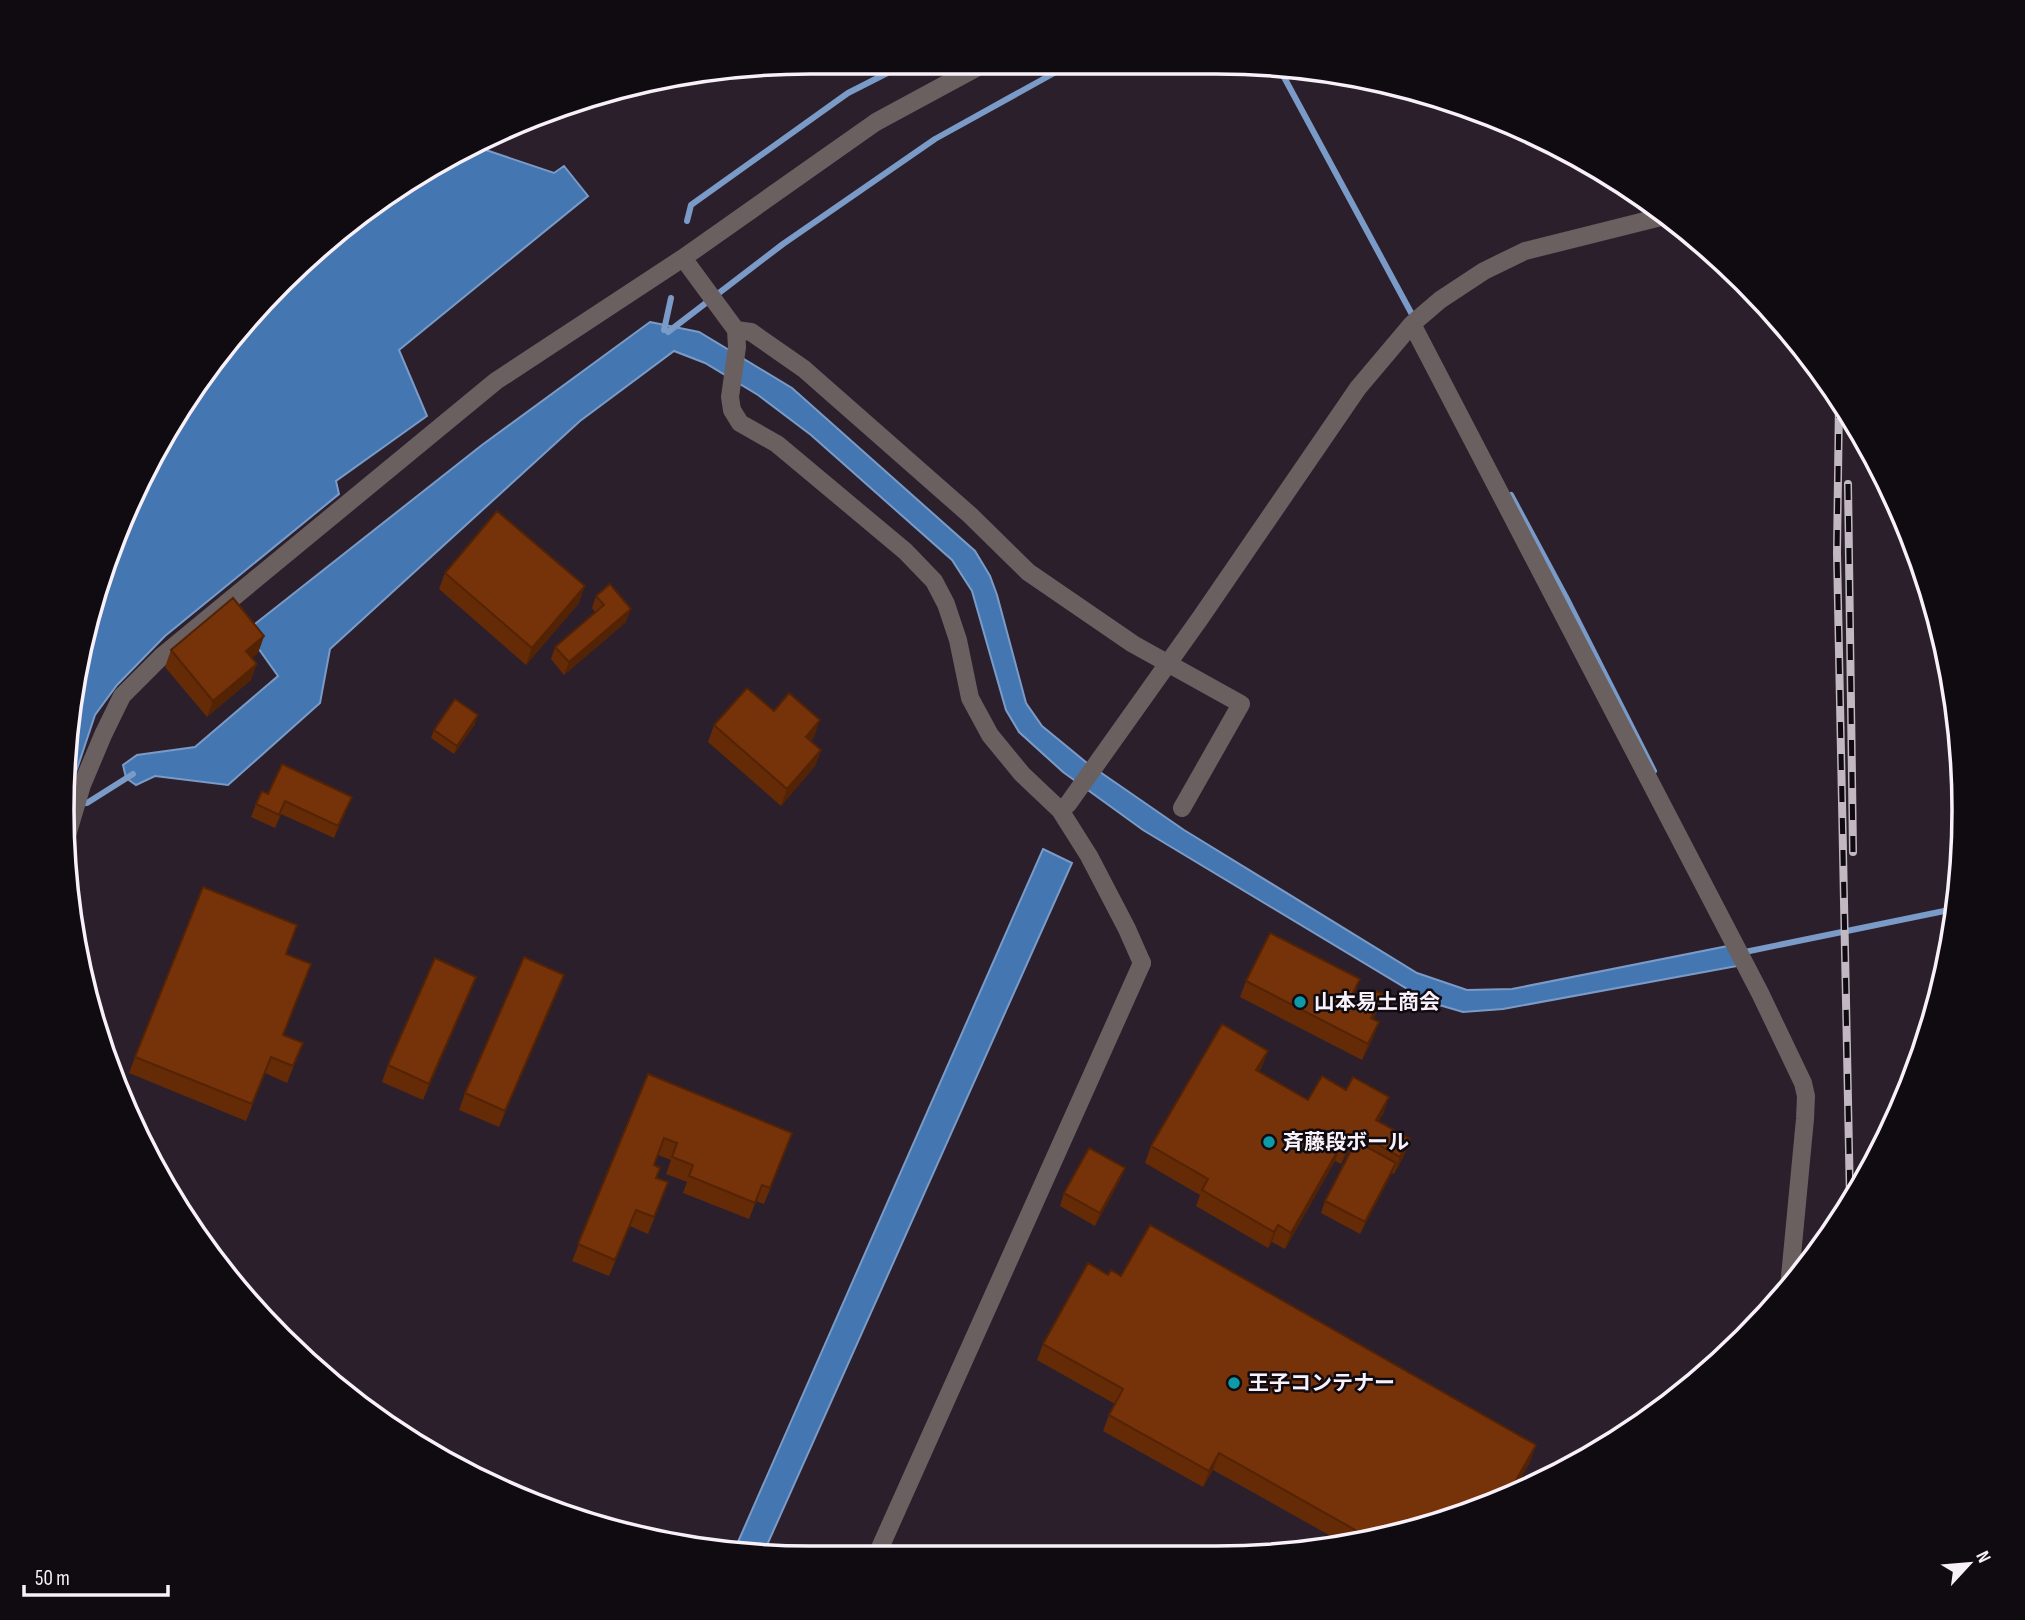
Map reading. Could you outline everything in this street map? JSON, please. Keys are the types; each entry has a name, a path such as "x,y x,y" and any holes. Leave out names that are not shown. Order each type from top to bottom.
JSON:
{"street":[{"path":"74,812 103,734 122,696 161,657 496,381 683,258 876,122 965,74"},
{"path":"1060,810 1068,804 1169,662 1359,388 1412,324 1440,300 1483,271 1525,251 1653,219"},
{"path":"683,258 704,289 726,314 737,339 730,397 732,410 740,423 777,444 905,551 934,580 946,604 958,640 970,698 990,736 1022,774 1060,810 1088,856 1142,963 880,1546"},
{"path":"1412,324 1750,974 1803,1083 1806,1096 1791,1269"},
{"path":"737,339 751,332 804,369 970,515 1028,572 1133,644 1241,704 1181,807"}],"water":[{"path":"484,149 554,173 564,166 588,196 399,350 427,416 336,481 339,494 165,636 117,685 95,715 75,776 80,714 88,666 113,573 130,528 149,484 172,442 198,401 256,324 324,256 362,226 442,172"},
{"path":"650,322 699,332 792,388 975,551 990,576 997,595 1026,703 1042,726 1087,763 1184,830 1417,973 1467,990 1512,989 1728,946 1737,966 1503,1009 1463,1012 1429,1002 1143,830 1063,772 1019,732 1006,710 972,591 952,560 811,435 758,395 705,363 674,351 580,421 330,649 320,703 228,785 155,776 136,785 126,778 123,765 137,755 195,747 278,676 246,631 482,445"},
{"path":"1043,849 1072,863 767,1545 738,1542"}],"building":[{"path":"497,511 585,586 532,648 445,573"},
{"path":"610,584 631,609 569,662 555,647 604,605 596,596"},
{"path":"233,598 264,636 246,651 257,664 213,701 171,650"},
{"path":"747,688 774,711 789,693 820,720 806,737 821,750 787,789 714,725"},
{"path":"455,699 478,715 457,746 434,730"},
{"path":"282,764 352,797 338,826 285,801 279,815 256,804 262,791 268,794"},
{"path":"203,887 297,925 286,954 311,964 283,1035 303,1043 293,1066 271,1057 252,1104 135,1057"},
{"name":"山本易土商会","path":"1270,933 1360,979 1349,1001 1366,1010 1376,991 1383,994 1371,1018 1379,1022 1368,1044 1246,981"},
{"path":"524,957 564,975 505,1111 465,1093"},
{"path":"435,958 476,977 429,1084 388,1065"},
{"name":"斉藤段ボール","path":"1222,1024 1268,1051 1256,1070 1308,1100 1322,1076 1346,1090 1353,1077 1389,1097 1376,1120 1410,1139 1400,1157 1356,1132 1347,1148 1341,1145 1291,1233 1278,1225 1274,1232 1202,1190 1208,1179 1151,1146"},
{"path":"648,1074 792,1133 770,1188 762,1185 755,1203 689,1176 693,1165 672,1157 677,1143 664,1138 654,1165 660,1168 656,1178 668,1182 654,1217 636,1210 615,1260 578,1244"},
{"path":"1356,1141 1396,1163 1365,1222 1325,1201"},
{"path":"1089,1148 1125,1168 1100,1213 1064,1193"},
{"name":"王子コンテナー","path":"1150,1225 1536,1445 1515,1482 1452,1507 1356,1532 1219,1453 1209,1471 1109,1415 1123,1389 1043,1344 1088,1263 1108,1275 1111,1270 1121,1276"}],"waterway":[{"path":"687,221 691,205 848,93 885,74"},
{"path":"668,332 783,244 935,139 1052,74"},
{"path":"1284,77 1415,320"},
{"path":"664,330 671,298"},
{"path":"1511,495 1654,771"},
{"path":"74,804 87,803 133,774"},
{"path":"1740,953 1944,911"}],"railway":[{"path":"1839,420 1837,553 1850,1183"},
{"path":"1848,484 1853,852"}],"place":[{"name":"山本易土商会","path":"1300,1002"},
{"name":"斉藤段ボール","path":"1269,1142"},
{"name":"王子コンテナー","path":"1234,1383"}]}
